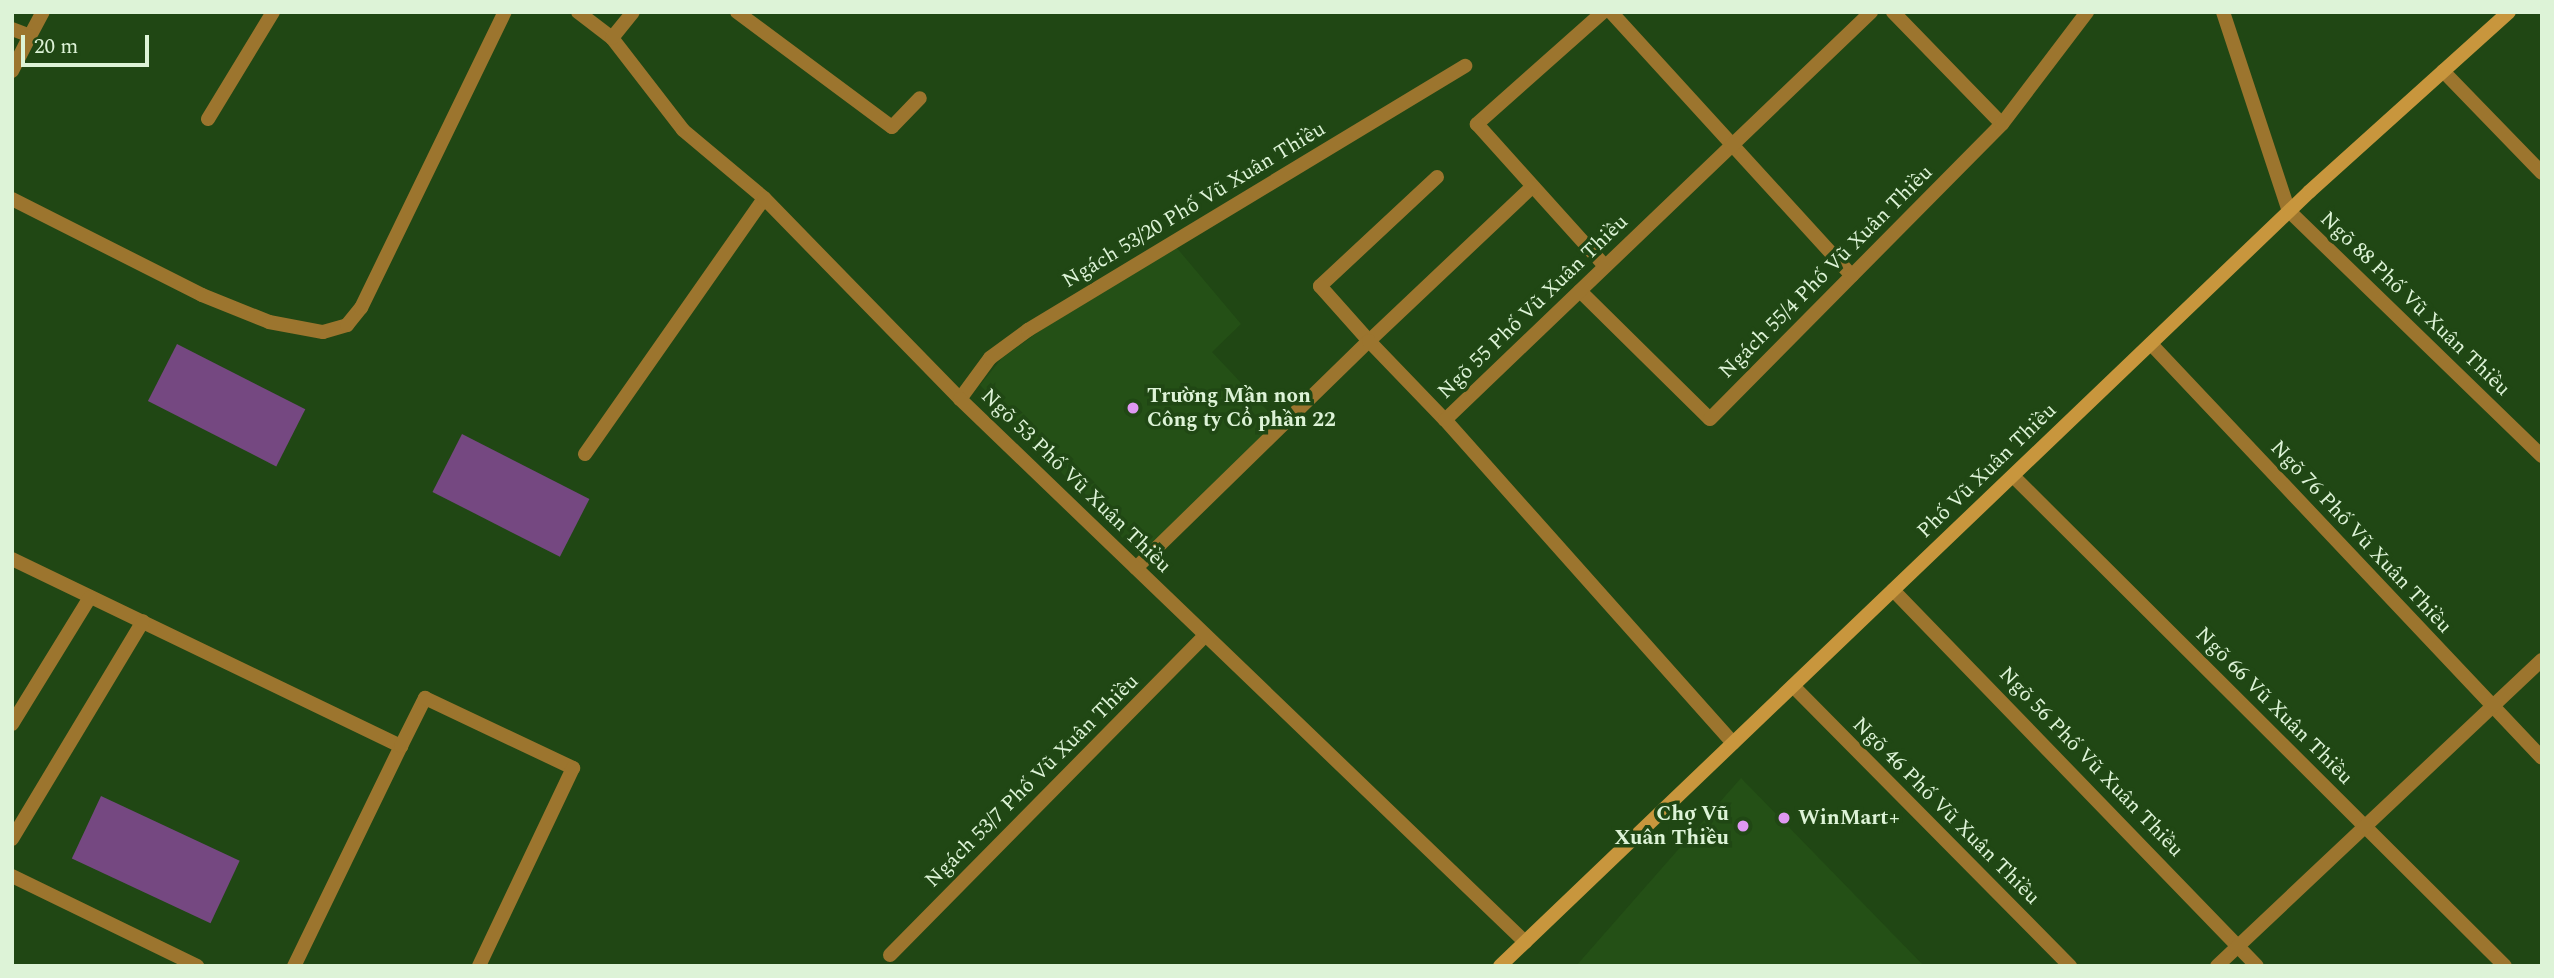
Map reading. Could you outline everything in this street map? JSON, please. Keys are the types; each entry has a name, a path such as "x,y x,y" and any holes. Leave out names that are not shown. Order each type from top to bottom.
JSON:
{"main road":[{"name":"Phố Vũ Xuân Thiều","path":"1500,966 2289,211 2509,12"}],"street":[{"path":"12,71 43,12"},
{"path":"208,119 273,12"},
{"path":"12,199 202,295 269,322 323,332 347,325 361,308 505,12"},
{"path":"578,12 612,38 634,12"},
{"path":"737,12 892,127 920,98"},
{"path":"1603,12 1477,124 1605,267"},
{"path":"1611,12 1852,276"},
{"name":"Ngõ 55 Phố Vũ Xuân Thiều","path":"1733,744 1445,420 1871,12"},
{"path":"1893,12 2001,124"},
{"name":"Ngách 55/4 Phố Vũ Xuân Thiều","path":"1580,290 1710,419 2001,124 2087,12"},
{"path":"2223,12 2289,211"},
{"path":"12,29 30,36"},
{"name":"Ngõ 53 Phố Vũ Xuân Thiều","path":"612,38 683,130 764,198 960,399 1525,942"},
{"name":"Ngách 53/20 Phố Vũ Xuân Thiều","path":"960,399 990,358 1028,330 1465,66"},
{"path":"2443,71 2542,173"},
{"path":"1437,177 1320,286 1445,420"},
{"path":"1136,568 1532,187"},
{"path":"585,454 764,198"},
{"name":"Ngõ 88 Phố Vũ Xuân Thiều","path":"2289,211 2542,456"},
{"name":"Ngõ 76 Phố Vũ Xuân Thiều","path":"2151,344 2542,758"},
{"name":"Ngõ 66 Vũ Xuân Thiều","path":"2013,476 2505,966"},
{"path":"12,559 401,746"},
{"name":"Ngõ 56 Phố Vũ Xuân Thiều","path":"1894,590 2258,966"},
{"path":"12,724 90,597"},
{"path":"12,839 143,621"},
{"name":"Ngách 53/7 Phố Vũ Xuân Thiều","path":"890,955 1205,636"},
{"path":"2217,966 2368,829 2542,660"},
{"name":"Ngõ 46 Phố Vũ Xuân Thiều","path":"1793,685 2070,966"},
{"path":"294,966 425,698 573,768 479,966"},
{"path":"12,876 197,966"}],"shaded area":[{"name":"Trường Mần non Công ty Cổ phần 22","path":"1176,247 1241,324 1212,352 1279,423 1141,558 980,385 1002,358 1055,320"},
{"path":"177,344 305,409 276,466 148,401"},
{"path":"462,434 589,499 560,557 432,492"},
{"name":"Chợ Vũ Xuân Thiều","path":"1741,778 1924,966 1576,966"},
{"path":"101,796 240,861 211,923 72,859"}],"place":[{"name":"Trường Mần non Công ty Cổ phần 22","path":"1133,408"},
{"name":"WinMart+","path":"1784,818"},
{"name":"Chợ Vũ Xuân Thiều","path":"1743,826"}]}
